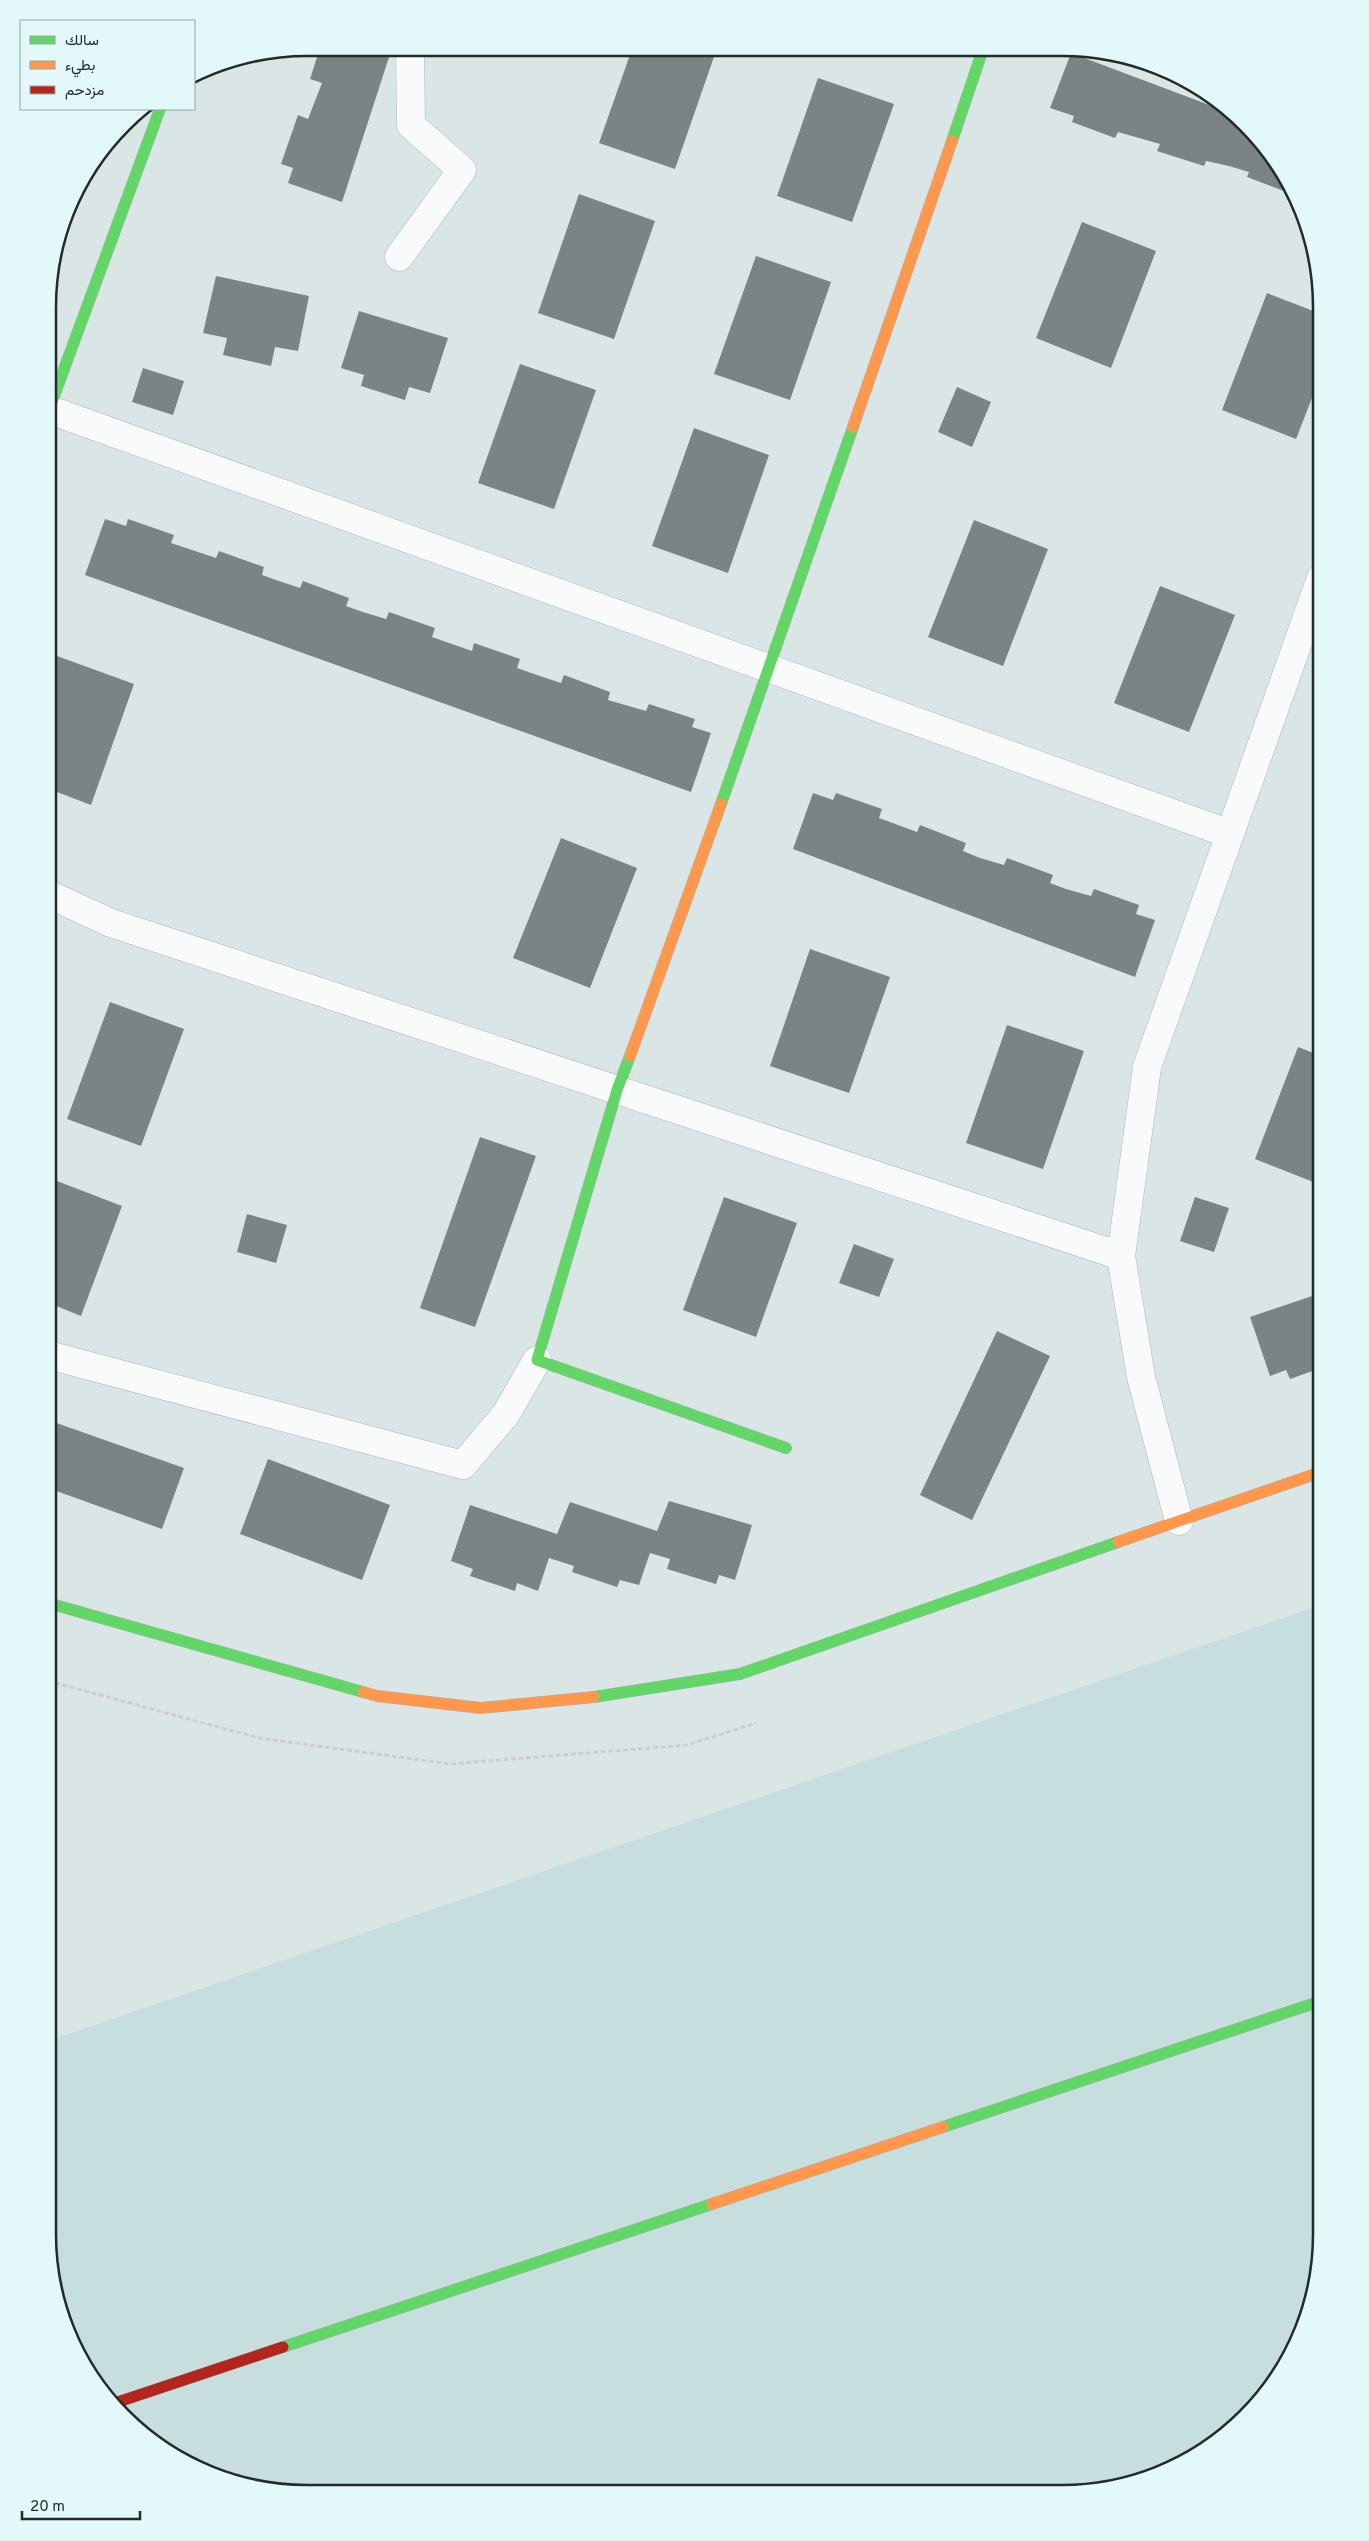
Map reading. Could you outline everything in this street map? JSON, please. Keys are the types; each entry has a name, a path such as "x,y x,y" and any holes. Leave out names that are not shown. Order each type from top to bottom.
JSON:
{"street":[{"path":"399,257 462,170 412,125 410,56"},
{"path":"56,1357 463,1465 506,1414 537,1360 617,1090 770,669 981,56"},
{"path":"56,393 160,110"},
{"path":"56,411 1230,834"},
{"path":"1179,1521 1141,1377 1121,1256 1147,1067 1313,609"},
{"path":"56,898 111,923 1121,1256"},
{"path":"537,1360 786,1448"},
{"path":"56,1605 377,1696 481,1708 594,1697 740,1674 1313,1475"},
{"path":"121,2401 1313,2004"}],"path":[{"path":"56,1683 259,1738 450,1764 687,1745 756,1723"}],"shaded area":[{"path":"1313,1608 1313,2233 1311,2266 1294,2330 1279,2359 1261,2386 1239,2411 1214,2433 1187,2451 1158,2466 1110,2480 1061,2485 308,2485 259,2480 211,2466 168,2442 130,2411 99,2373 75,2330 58,2266 56,2233 56,2038"}],"building":[{"path":"317,56 389,56 342,202 288,183 293,168 281,164 298,115 308,119 322,83 310,79"},
{"path":"630,56 714,56 675,169 599,143"},
{"path":"1070,57 1082,57 1210,105 1250,142 1261,155 1284,191 1247,177 1249,172 1206,161 1204,166 1157,151 1160,144 1118,132 1115,138 1072,122 1074,116 1050,108"},
{"path":"818,78 894,104 852,222 777,196"},
{"path":"579,194 655,221 614,339 538,313"},
{"path":"1082,222 1156,251 1111,368 1036,338"},
{"path":"756,256 831,282 790,400 714,374"},
{"path":"216,276 309,296 298,351 275,347 271,366 223,355 227,338 203,333"},
{"path":"1267,293 1313,311 1313,395 1296,439 1222,410"},
{"path":"359,311 448,338 430,393 409,387 405,400 361,386 364,375 341,368"},
{"path":"520,364 596,390 554,509 478,483"},
{"path":"143,368 184,381 173,415 132,402"},
{"path":"957,387 991,402 972,447 938,432"},
{"path":"694,428 769,455 728,573 652,546"},
{"path":"105,519 126,526 128,519 174,535 171,543 216,558 219,551 264,567 262,575 300,588 303,581 349,598 346,606 363,612 386,619 389,612 435,628 432,637 472,651 474,643 520,659 517,668 561,683 564,675 610,692 608,700 646,711 649,704 695,719 692,727 711,733 691,792 85,575"},
{"path":"974,520 1048,549 1003,666 928,637"},
{"path":"1160,586 1235,615 1189,732 1114,703"},
{"path":"57,656 134,684 91,805 56,792"},
{"path":"813,793 833,800 836,793 882,809 879,818 917,832 920,825 966,843 963,851 980,858 1004,865 1007,858 1053,875 1050,883 1066,889 1091,896 1094,889 1139,905 1136,914 1155,920 1135,977 793,849"},
{"path":"561,838 637,868 590,988 513,958"},
{"path":"810,949 890,977 849,1093 770,1066"},
{"path":"110,1002 184,1029 141,1146 67,1119"},
{"path":"1007,1025 1084,1051 1043,1169 966,1143"},
{"path":"1298,1047 1313,1053 1313,1182 1255,1159"},
{"path":"480,1137 536,1156 475,1327 420,1308"},
{"path":"56,1181 122,1206 81,1316 56,1306"},
{"path":"724,1197 797,1223 756,1337 683,1310"},
{"path":"1195,1197 1229,1208 1214,1252 1180,1241"},
{"path":"247,1214 287,1225 276,1263 237,1252"},
{"path":"854,1244 894,1259 879,1297 839,1283"},
{"path":"1313,1296 1313,1371 1290,1379 1286,1370 1270,1376 1250,1317"},
{"path":"997,1331 1050,1356 972,1520 920,1495"},
{"path":"56,1423 184,1468 162,1529 56,1491"},
{"path":"268,1459 390,1505 362,1580 240,1534"},
{"path":"669,1501 752,1525 735,1580 719,1575 716,1584 667,1569 670,1559 650,1553 639,1585 620,1580 617,1587 572,1572 574,1566 549,1558 538,1591 517,1583 515,1591 470,1576 473,1569 451,1561 470,1505 557,1534 570,1502 657,1531"}],"traffic: fast":[{"path":"952,141 981,56"},
{"path":"56,391 160,110"},
{"path":"721,804 853,427"},
{"path":"630,1056 617,1090 537,1360 786,1448"},
{"path":"594,1697 740,1674 1118,1542"},
{"path":"56,1605 363,1692"},
{"path":"943,2127 1313,2004"},
{"path":"283,2347 712,2204"}],"traffic: slow":[{"path":"853,427 952,141"},
{"path":"630,1056 721,804"},
{"path":"1118,1542 1313,1475"},
{"path":"363,1692 377,1696 481,1708 594,1697"},
{"path":"712,2204 943,2127"}],"traffic: jam":[{"path":"121,2401 283,2347"}]}
